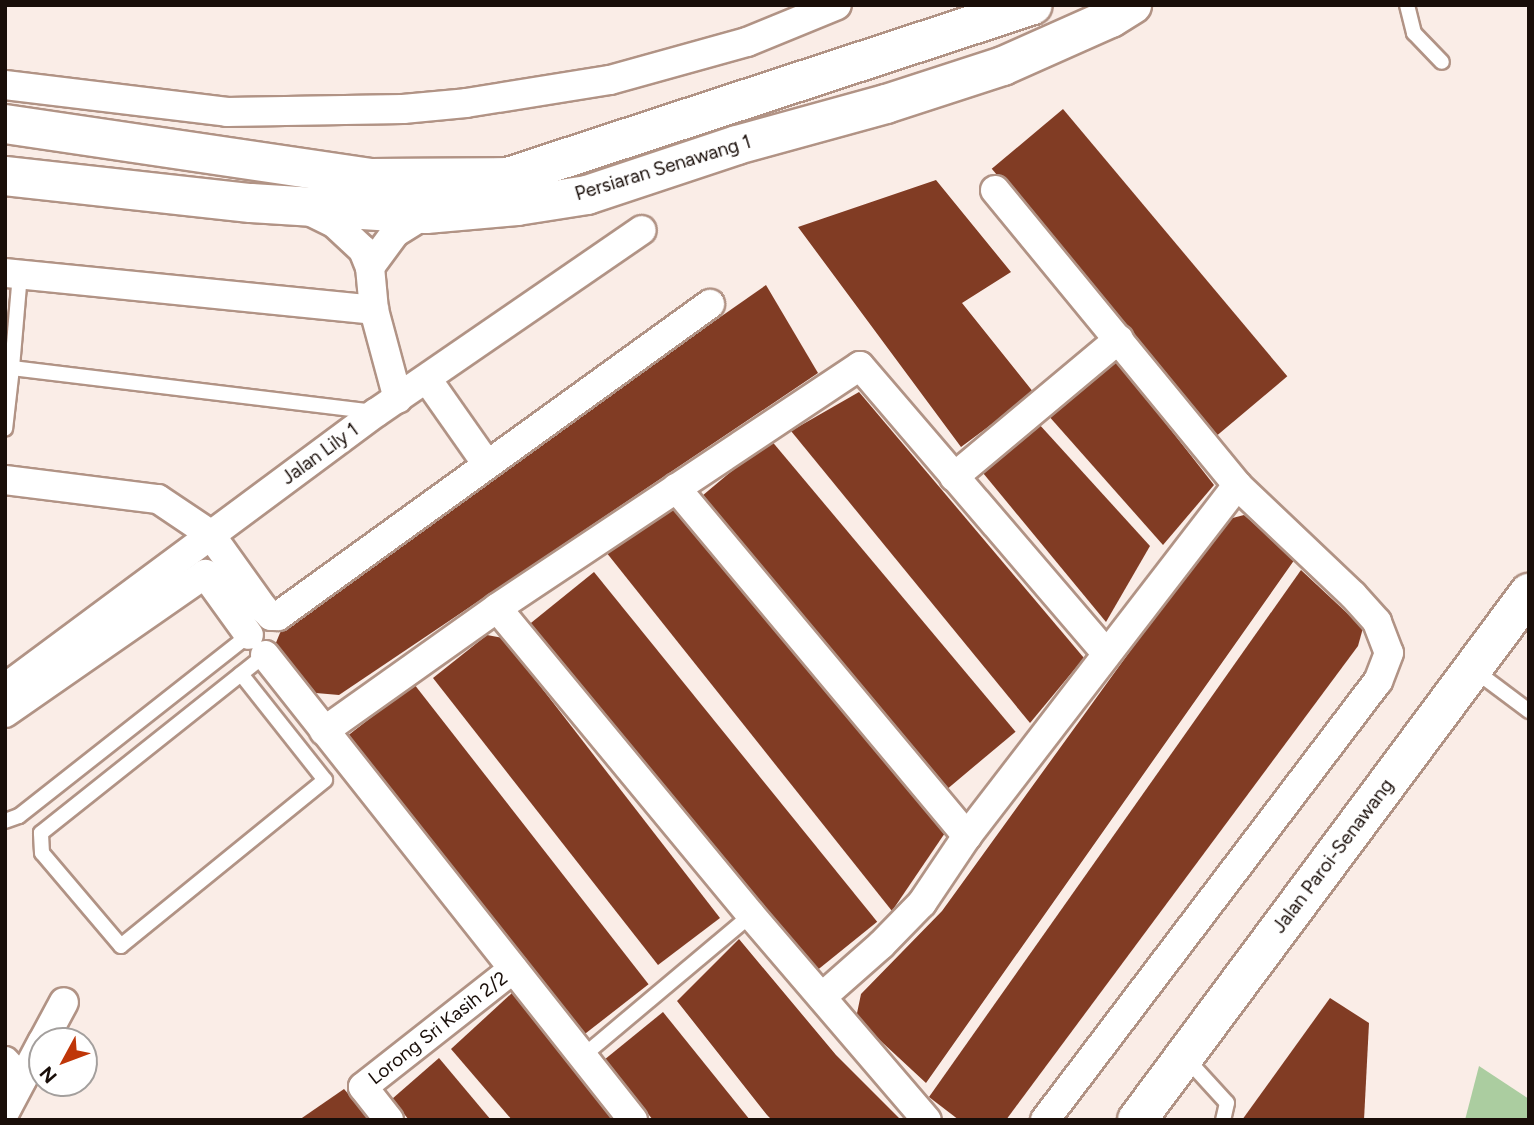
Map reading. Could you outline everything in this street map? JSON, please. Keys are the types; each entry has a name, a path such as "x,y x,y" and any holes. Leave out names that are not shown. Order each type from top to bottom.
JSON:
{"main road":[{"name":"Persiaran Senawang 1","path":"5,124 371,178 508,177 1033,5"},
{"name":"Persiaran Senawang 1","path":"5,176 43,183 426,215 517,206 587,195 737,145 886,104 1003,66 1111,18 1132,5"},
{"name":"Jalan Paroi-Senawang","path":"1137,1120 1529,593"}],"street":[{"path":"5,85 227,112 403,109 453,105 610,80 747,42 837,5"},
{"path":"996,190 1237,485 1353,595 1377,622 1389,653 1378,681 1045,1120"},
{"path":"298,206 334,223 353,237 363,250 370,267 387,405"},
{"path":"370,267 395,233 426,215"},
{"name":"Jalan Lily 1","path":"5,688 387,405 642,230"},
{"path":"13,274 374,310"},
{"path":"5,480 158,499 210,534 263,608 271,616 278,616 486,463 710,304"},
{"path":"954,477 1119,339"},
{"path":"324,731 497,608 860,366 1106,653"},
{"path":"427,379 486,463"},
{"path":"822,997 881,945 922,903 967,836 1237,485"},
{"path":"676,488 967,836"},
{"path":"5,713 205,574 324,731 633,1120"},
{"path":"497,608 751,915 928,1120"},
{"name":"Lorong Sri Kasih 2/2","path":"389,1120 363,1087 513,969"},
{"path":"50,1027 64,1002"},
{"path":"5,1112 14,1070 28,1056"}],"lane":[{"path":"1407,5 1414,33 1442,62"},
{"path":"5,429 13,274"},
{"path":"8,367 387,405"},
{"path":"241,674 325,780 121,946 42,853 41,833 241,674 257,645"},
{"path":"5,821 19,816 257,645"},
{"path":"1472,668 1529,711"},
{"path":"583,1056 751,915"},
{"path":"1184,1056 1227,1103 1223,1120"}],"green space":[{"path":"1479,1066 1529,1099 1529,1120 1465,1120"}],"building":[{"path":"1063,109 1287,376 1216,436 992,169"},
{"path":"936,180 1011,272 962,303 1034,393 961,447 798,227"},
{"path":"766,285 818,373 339,695 316,693 275,645 285,621"},
{"path":"1113,356 1214,485 1163,545 1047,414"},
{"path":"859,392 1084,658 1030,723 791,431"},
{"path":"1038,423 1150,546 1106,622 983,473"},
{"path":"770,439 1016,732 948,788 703,496"},
{"path":"672,506 947,830 892,911 606,552"},
{"path":"1244,515 1295,559 926,1083 856,1018 861,994 942,911 1225,520"},
{"path":"1301,570 1363,628 1358,646 1006,1120 959,1120 929,1097"},
{"path":"594,572 877,922 810,976 527,626"},
{"path":"487,635 503,638 720,918 658,965 433,678"},
{"path":"414,684 649,984 582,1037 347,736"},
{"path":"739,939 836,1055 901,1120 772,1120 767,1115 677,1001"},
{"path":"512,993 616,1120 512,1120 451,1049"},
{"path":"1330,998 1369,1023 1364,1120 1242,1120"},
{"path":"663,1012 750,1120 653,1120 604,1060"},
{"path":"439,1058 491,1120 409,1120 392,1099"},
{"path":"344,1089 371,1120 299,1120"}]}
